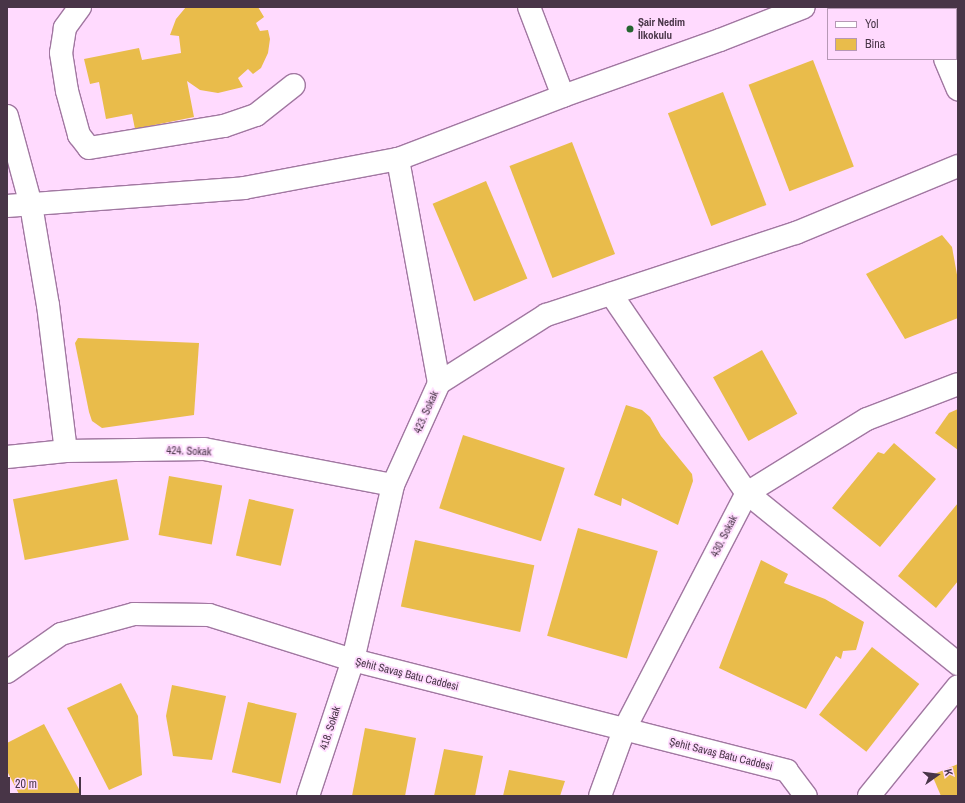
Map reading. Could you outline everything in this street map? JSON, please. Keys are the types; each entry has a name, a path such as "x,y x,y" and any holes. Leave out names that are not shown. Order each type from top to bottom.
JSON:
{"street":[{"path":"80,7 65,28 61,53 67,91 79,135 89,148 224,126 256,115 294,85"},
{"path":"529,7 563,96"},
{"path":"7,206 244,188 398,159 563,96 720,40 804,7"},
{"path":"945,60 958,90"},
{"path":"7,116 31,205 48,305 66,451"},
{"name":"423. Sokak","path":"352,660 393,485 439,383 398,159"},
{"path":"439,383 546,315 796,234 958,166"},
{"path":"611,294 746,493 958,664"},
{"path":"746,493 866,419 958,384"},
{"name":"424. Sokak","path":"7,457 66,451 204,449 393,485"},
{"name":"430. Sokak","path":"600,796 624,730 746,493"},
{"name":"Şehit Savaş Batu Caddesi","path":"7,672 61,634 134,614 209,615 352,660 787,771 806,796"},
{"name":"418. Sokak","path":"308,796 352,660"},
{"path":"869,796 958,686"}],"building":[{"path":"186,7 258,7 264,17 256,23 260,31 268,30 270,39 268,53 261,68 253,74 248,69 238,78 243,87 218,93 200,90 187,81 194,117 135,129 132,114 106,119 99,82 90,84 84,59 139,48 142,60 181,53 179,36 170,35 176,19"},
{"path":"813,60 854,166 789,191 749,85"},
{"path":"723,92 766,205 711,226 668,113"},
{"path":"572,142 615,254 552,278 509,166"},
{"path":"486,181 527,279 474,301 433,204"},
{"path":"942,235 952,247 958,280 958,318 905,339 866,274"},
{"path":"78,338 199,343 194,415 102,428 92,421 89,412 75,343"},
{"path":"762,350 797,414 748,441 713,377"},
{"path":"626,405 642,410 650,417 661,436 692,474 693,481 678,525 622,498 621,506 594,495"},
{"path":"958,409 958,450 935,433 949,413"},
{"path":"463,435 565,468 541,541 439,508"},
{"path":"894,443 936,479 880,547 832,508 878,452 884,454"},
{"path":"169,476 222,485 212,544 159,535"},
{"path":"117,479 129,540 25,560 13,499"},
{"path":"249,499 294,509 281,566 236,556"},
{"path":"958,503 958,581 936,608 898,576"},
{"path":"578,528 658,551 627,659 547,636"},
{"path":"415,540 534,565 520,632 401,607"},
{"path":"761,560 788,574 784,583 825,599 864,622 856,650 843,651 841,659 836,656 806,709 719,668"},
{"path":"872,647 919,684 866,752 819,715"},
{"path":"121,683 138,716 142,775 109,790 67,708"},
{"path":"172,685 226,696 212,760 173,756 166,716"},
{"path":"248,702 297,713 281,783 232,772"},
{"path":"44,724 81,793 75,796 20,796 7,771 7,743"},
{"path":"365,728 416,738 405,796 352,796"},
{"path":"444,749 483,756 475,796 434,796"},
{"path":"958,764 958,796 941,796 932,775"},
{"path":"509,770 565,781 560,796 503,796"}],"place":[{"name":"Şair Nedim İlkokulu","path":"630,29"}]}
